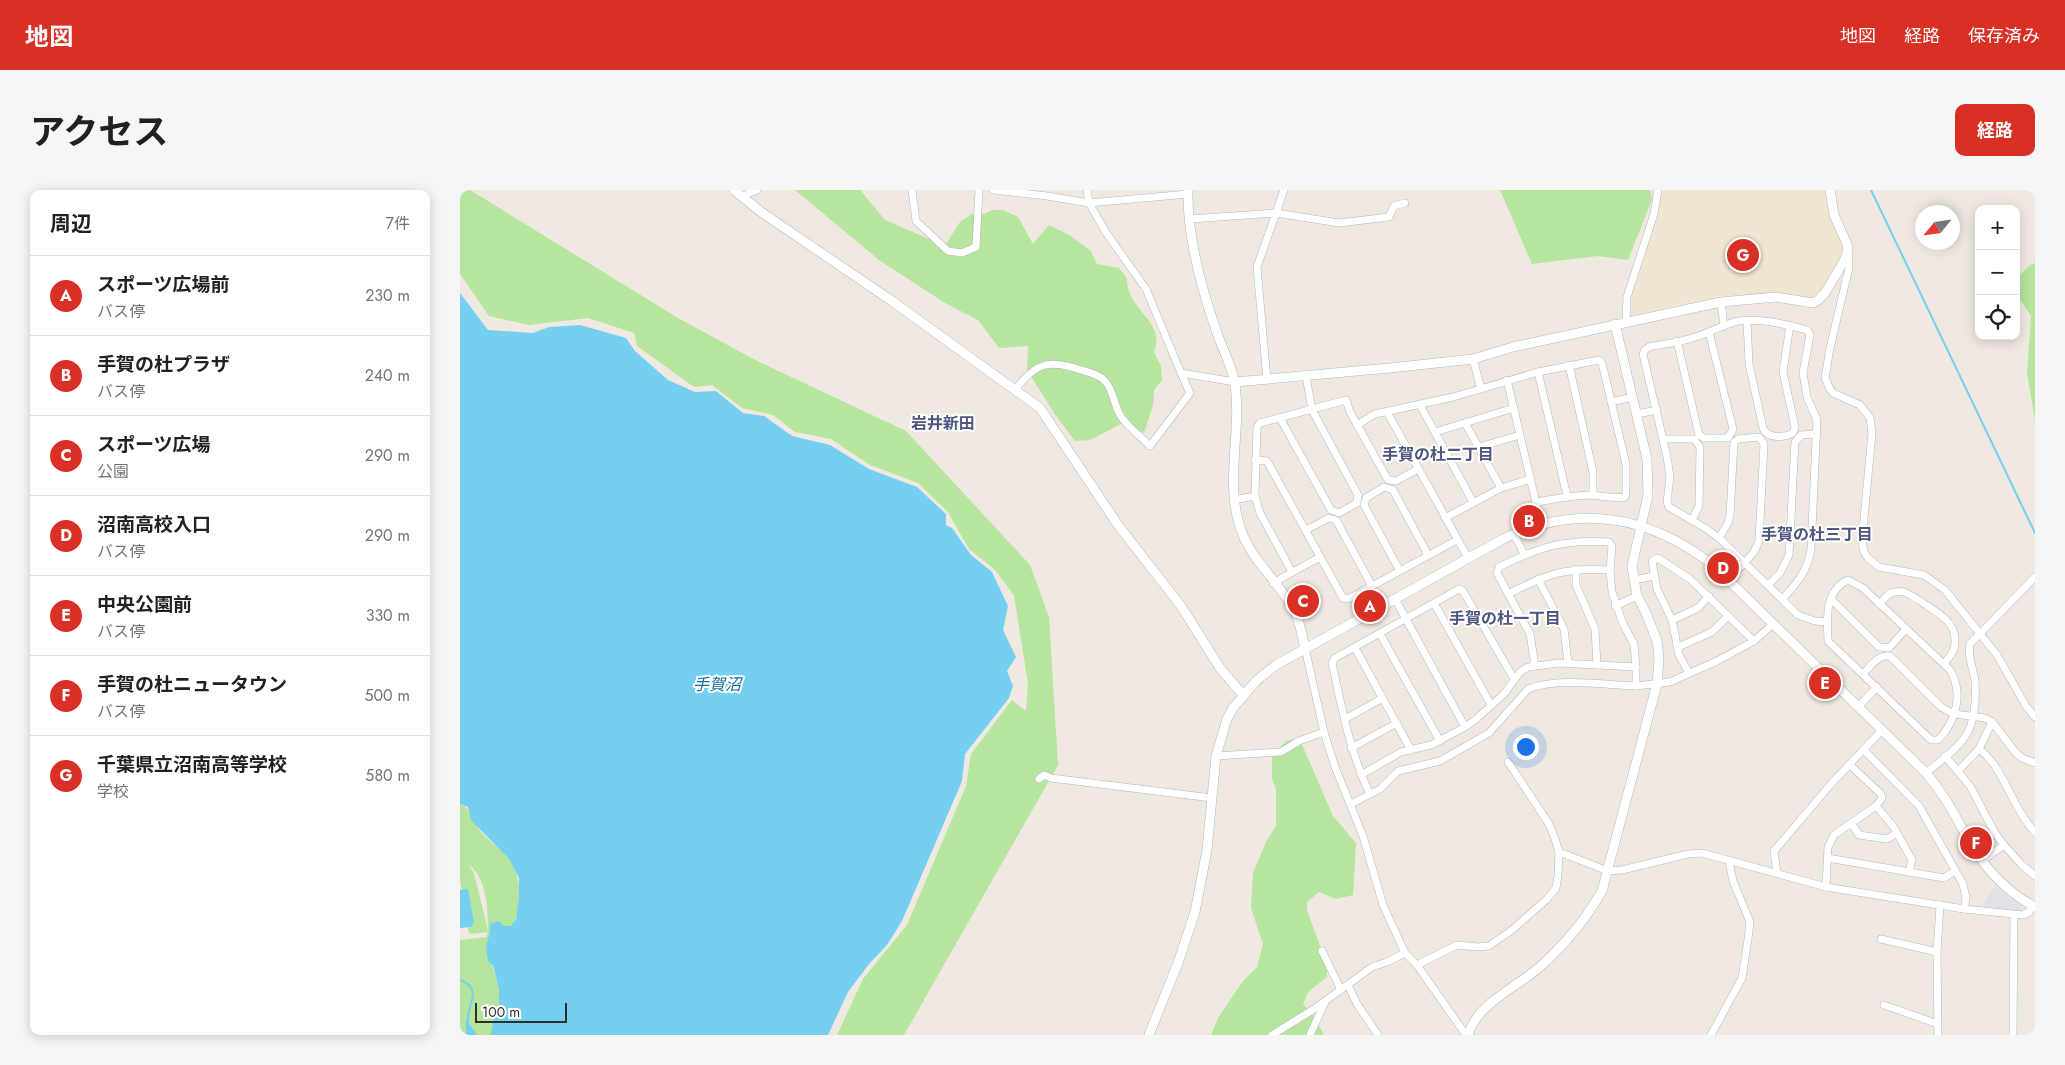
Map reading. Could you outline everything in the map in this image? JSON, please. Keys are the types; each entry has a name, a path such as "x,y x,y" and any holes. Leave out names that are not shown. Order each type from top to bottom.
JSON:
{"street":[{"path":"734,190 744,199 1016,389 1040,408 1118,525 1181,606 1220,668 1243,695"},
{"path":"744,199 746,194 757,190"},
{"path":"912,190 916,221 948,251 962,253 976,247 979,190"},
{"path":"993,190 1089,203 1188,192 1198,266 1210,312 1234,382 1237,409 1232,485 1245,541 1259,565 1296,613 1324,732 1335,767 1363,836 1383,905 1405,953 1417,965 1467,1035"},
{"path":"1016,389 1026,375 1036,368 1049,363 1062,364 1092,374 1105,381 1113,394 1119,414 1150,446 1190,393 1146,289 1107,234 1089,203 1087,190"},
{"path":"1267,380 1257,267 1284,190"},
{"path":"1626,321 1627,297 1654,214 1658,190"},
{"path":"1830,190 1834,215 1848,250 1849,268 1830,348 1825,378 1833,393 1860,405 1870,418 1872,433 1862,547 1868,558 1880,567 1918,573 1937,583 1952,598 1997,655 2026,706 2035,717"},
{"path":"1190,218 1276,212 1339,223 1389,218 1394,206 1405,203"},
{"path":"1181,372 1234,382 1473,359 1513,347 1626,321 1721,302 1776,297 1812,303 1818,300 1825,292 1844,261 1848,250"},
{"path":"1721,302 1724,326"},
{"path":"1782,599 1801,579 1809,563 1811,549 1817,420 1807,397 1803,373 1810,335 1807,330 1790,325 1767,320 1747,321 1736,322 1709,332 1649,347 1644,350 1643,354 1664,438 1670,477 1667,502 1669,507 1719,538 1798,615 1815,621 1827,622"},
{"path":"1747,321 1749,364 1764,428 1766,434 1770,436 1788,435 1793,432 1795,427 1783,372 1790,325"},
{"path":"1467,1035 1471,1025 1480,1013 1542,965 1575,930 1602,891 1657,684 1659,658 1657,641 1646,612 1637,596 1632,566 1633,552 1648,495 1649,476 1646,449 1615,324"},
{"path":"1677,341 1699,435 1704,438 1728,438 1733,429 1709,332"},
{"path":"1473,359 1481,389"},
{"path":"1357,425 1375,414 1420,405 1538,372 1599,360 1602,363 1626,464 1626,493 1624,497 1619,498 1593,495 1567,496 1536,502"},
{"path":"1569,365 1593,472 1593,495"},
{"path":"1538,372 1567,496"},
{"path":"1280,418 1331,510 1339,513 1357,503 1358,495 1312,410 1306,376"},
{"path":"1507,380 1541,524"},
{"path":"1611,402 1633,397"},
{"path":"1292,572 1260,513 1255,496 1254,460 1257,427 1260,423 1346,400 1350,412 1388,480 1396,481 1418,469"},
{"path":"1420,405 1473,502"},
{"path":"1434,432 1514,408"},
{"path":"1638,414 1657,410"},
{"path":"1387,412 1468,558"},
{"path":"1465,423 1501,488"},
{"path":"1479,447 1520,434"},
{"path":"1768,585 1780,573 1789,555 1792,543 1795,442 1801,435 1817,434"},
{"path":"1719,538 1728,523 1730,515 1734,442 1738,438 1759,437 1764,444 1760,536 1754,552 1728,580"},
{"path":"1664,438 1694,439 1700,447 1699,506 1692,520"},
{"path":"1254,460 1267,461 1343,598 1348,599 1457,540"},
{"path":"1445,518 1501,488 1531,479"},
{"path":"1400,571 1364,505 1366,498 1384,487 1393,490 1428,555"},
{"path":"1234,500 1255,496"},
{"path":"1306,530 1329,518 1336,520 1372,586"},
{"path":"1149,1035 1178,963 1195,912 1208,850 1216,756 1227,720 1243,695 1276,665 1305,648 1468,558 1514,534 1541,524 1588,518 1625,521 1678,541 1699,555 1728,580 1926,773 1949,803 1982,861 2006,886 2034,907 2027,914 2014,915 1826,887 1702,854 1688,854 1622,870 1608,871 1559,852"},
{"path":"1514,534 1524,554"},
{"path":"1535,666 1530,634 1497,570 1499,567 1524,554 1547,546 1568,542 1609,542 1612,546 1610,582 1615,606 1634,644 1636,686"},
{"path":"1273,583 1320,557"},
{"path":"1688,673 1679,655 1672,620 1657,589 1652,561 1658,558 1690,578 1754,641"},
{"path":"1508,594 1553,573 1576,569 1610,570"},
{"path":"1576,569 1576,586 1595,630 1597,665"},
{"path":"1633,580 1654,576"},
{"path":"1926,773 1966,736 1972,717 1975,680 1968,649 1970,644 2035,577"},
{"path":"1538,579 1564,629 1568,663"},
{"path":"1851,580 1863,588 1944,664 1955,678 1958,688 1954,714 1947,731 1938,740 1930,740 1828,641 1827,622 1831,599 1842,583 1851,580"},
{"path":"1370,794 1360,775 1351,748 1332,663 1336,658 1459,589 1463,591 1514,679"},
{"path":"1880,604 1888,594 1907,592 1940,613 1954,633 1956,640 1955,648 1944,664"},
{"path":"1615,606 1637,596"},
{"path":"1672,620 1698,608 1709,596"},
{"path":"1395,599 1465,727"},
{"path":"1831,599 1879,647 1889,648 1906,629"},
{"path":"1434,603 1491,705"},
{"path":"1678,647 1712,632 1728,616"},
{"path":"1351,804 1380,789 1398,771 1440,761 1490,733 1528,690 1537,686 1563,683 1636,686 1670,682 1729,655 1754,641 1773,624"},
{"path":"1380,634 1440,741"},
{"path":"1355,648 1412,750"},
{"path":"1863,674 1880,657 1890,656 1941,707 1954,714 1985,718 1992,722 2016,753 2022,758 2035,763"},
{"path":"1360,775 1401,752 1440,741 1465,727 1504,694 1520,672 1535,666 1568,663 1636,667"},
{"path":"1858,707 1877,687"},
{"path":"1345,719 1383,698"},
{"path":"1958,771 1980,749 1992,722"},
{"path":"1351,748 1397,723"},
{"path":"1776,873 1774,851 1831,784 1882,730"},
{"path":"1216,756 1281,752 1299,741 1324,732"},
{"path":"1980,749 1993,764 2022,817 2035,832"},
{"path":"1864,750 1919,806 1965,890 1964,909"},
{"path":"1946,756 1970,786 1995,833 2020,864 2035,876"},
{"path":"1417,965 1457,945 1489,946 1512,930 1547,899 1556,888 1559,852 1549,824 1508,762"},
{"path":"1826,887 1828,847 1834,835 1881,802 1881,794 1850,764"},
{"path":"1039,779 1044,776 1212,798"},
{"path":"1876,806 1897,833 1912,860 1909,872"},
{"path":"1852,824 1859,835 1887,839 1897,833"},
{"path":"1982,861 2004,845"},
{"path":"1828,858 1944,878 1955,871"},
{"path":"1711,1035 1742,978 1750,922 1733,881 1729,861"},
{"path":"1938,1035 1937,952 1940,905"},
{"path":"2013,1035 2014,915"},
{"path":"1881,939 1937,952"},
{"path":"1322,951 1341,990"},
{"path":"1272,1035 1325,1001 1372,967 1405,953"},
{"path":"1348,985 1356,1004 1378,1035"},
{"path":"1310,1035 1325,1001"},
{"path":"1884,1005 1938,1024"}],"shaded area":[{"path":"1663,190 1825,190 1826,205 1841,237 1843,249 1840,261 1818,294 1811,298 1791,294 1755,294 1694,301 1632,315 1632,294 1656,223"},
{"path":"1994,885 2019,905 2022,909 2021,912 1983,907"}],"green space":[{"path":"460,190 470,190 678,318 757,361 906,431 1030,565 1049,617 1058,765 904,1035 837,1035 863,979 907,925 966,786 971,754 1012,700 1026,711 1028,684 1014,595 994,569 969,549 948,512 918,483 870,465 831,439 795,432 773,415 742,408 712,385 694,387 637,346 634,333 588,318 529,325 489,316 460,274"},
{"path":"795,190 860,190 885,220 945,246 960,222 972,214 984,214 992,210 1003,210 1018,217 1033,244 1049,225 1069,235 1091,251 1097,264 1119,268 1127,278 1128,289 1132,298 1151,323 1155,332 1154,352 1161,366 1162,380 1154,390 1153,405 1144,433 1121,424 1090,440 1075,441 1056,416 1027,370 1028,346 999,348 978,320 945,303 879,260"},
{"path":"1500,190 1650,190 1652,200 1628,260 1598,256 1532,264"},
{"path":"2035,263 2035,420 2027,373 2031,316 2020,299 2020,275 2030,265"},
{"path":"1299,738 1333,816 1356,843 1353,895 1336,899 1319,892 1307,902 1307,910 1327,965 1327,977 1309,991 1303,1004 1314,1016 1324,1035 1211,1035 1218,1018 1243,981 1257,967 1263,944 1251,908 1253,873 1266,842 1276,826 1276,789 1272,778 1272,756 1286,741"},
{"path":"460,804 471,813 482,833 507,857 519,882 518,909 512,926 504,926 490,932 487,945 499,990 499,1010 494,1035 460,1035 460,940 486,937 488,932 469,934 460,880","holes":["468,864 483,885 488,913 488,931 474,873"]}],"water":[{"name":"手賀沼","path":"460,293 488,330 533,333 549,327 580,325 626,338 635,351 668,380 695,392 716,391 743,413 764,416 792,436 830,445 869,469 917,487 946,514 946,525 952,528 971,555 992,572 1008,606 1003,630 1016,657 1007,671 1013,686 1009,698 965,754 962,781 902,921 887,945 869,964 848,992 828,1035 491,1035 495,1011 499,1010 499,990 493,965 488,961 486,946 490,924 499,921 504,926 511,926 516,919 519,878 509,859 471,820 468,807 460,804"},
{"path":"468,889 474,923 471,927 460,928 460,890"},
{"path":"467,1018 468,1022 477,1035 466,1035"}],"waterway":[{"path":"1871,190 2035,533"},
{"path":"461,980 468,984 473,993 468,1022"}],"place":[{"name":"千葉県立沼南高等学校","path":"1743,255"},
{"name":"手賀の杜プラザ","path":"1529,521"},
{"name":"沼南高校入口","path":"1723,568"},
{"name":"スポーツ広場","path":"1303,601"},
{"name":"スポーツ広場前","path":"1370,606"},
{"name":"中央公園前","path":"1825,683"},
{"name":"手賀の杜ニュータウン","path":"1976,843"}],"district":[{"name":"岩井新田","path":"943,423"},
{"name":"手賀の杜二丁目","path":"1438,454"},
{"name":"手賀の杜三丁目","path":"1817,534"},
{"name":"手賀の杜一丁目","path":"1505,618"}]}
